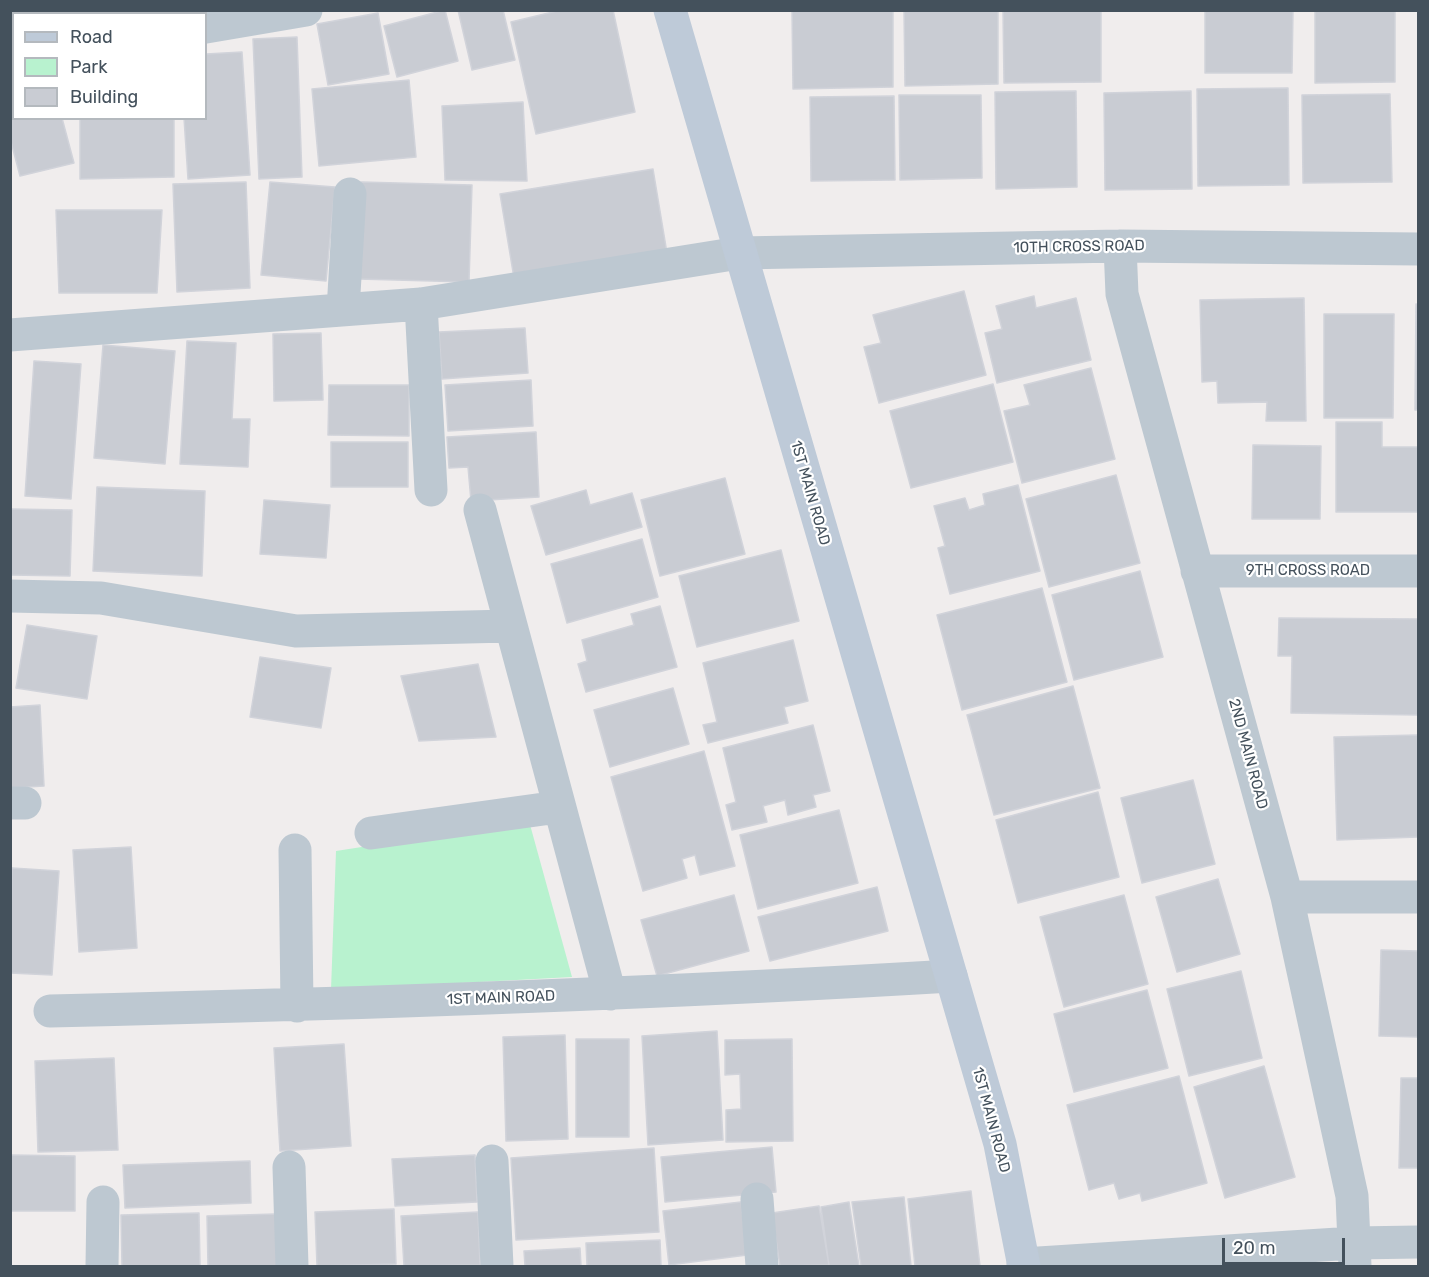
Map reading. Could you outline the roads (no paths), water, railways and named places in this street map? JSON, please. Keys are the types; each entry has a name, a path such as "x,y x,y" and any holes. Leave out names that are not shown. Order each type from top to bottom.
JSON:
{"street":[{"path":"207,27 306,10"},
{"name":"1ST MAIN ROAD","path":"670,10 1000,1144 1024,1265"},
{"path":"343,310 350,194"},
{"name":"10TH CROSS ROAD","path":"10,335 420,304 739,253 1120,246 1419,249"},
{"name":"2ND MAIN ROAD","path":"1120,246 1122,294 1287,897 1352,1196 1355,1255"},
{"path":"420,304 431,490"},
{"path":"480,510 610,994"},
{"name":"9TH CROSS ROAD","path":"1197,571 1419,571"},
{"path":"10,596 101,598 297,631 510,626"},
{"path":"371,833 558,807"},
{"path":"295,850 297,1006"},
{"path":"1287,897 1419,897"},
{"name":"1ST MAIN ROAD","path":"50,1011 297,1006 610,994 951,976"},
{"path":"492,1161 497,1266"},
{"path":"290,1167 292,1266"},
{"path":"757,1199 762,1266"},
{"path":"102,1266 103,1202"},
{"path":"1024,1265 1355,1255 1419,1242"}]}
